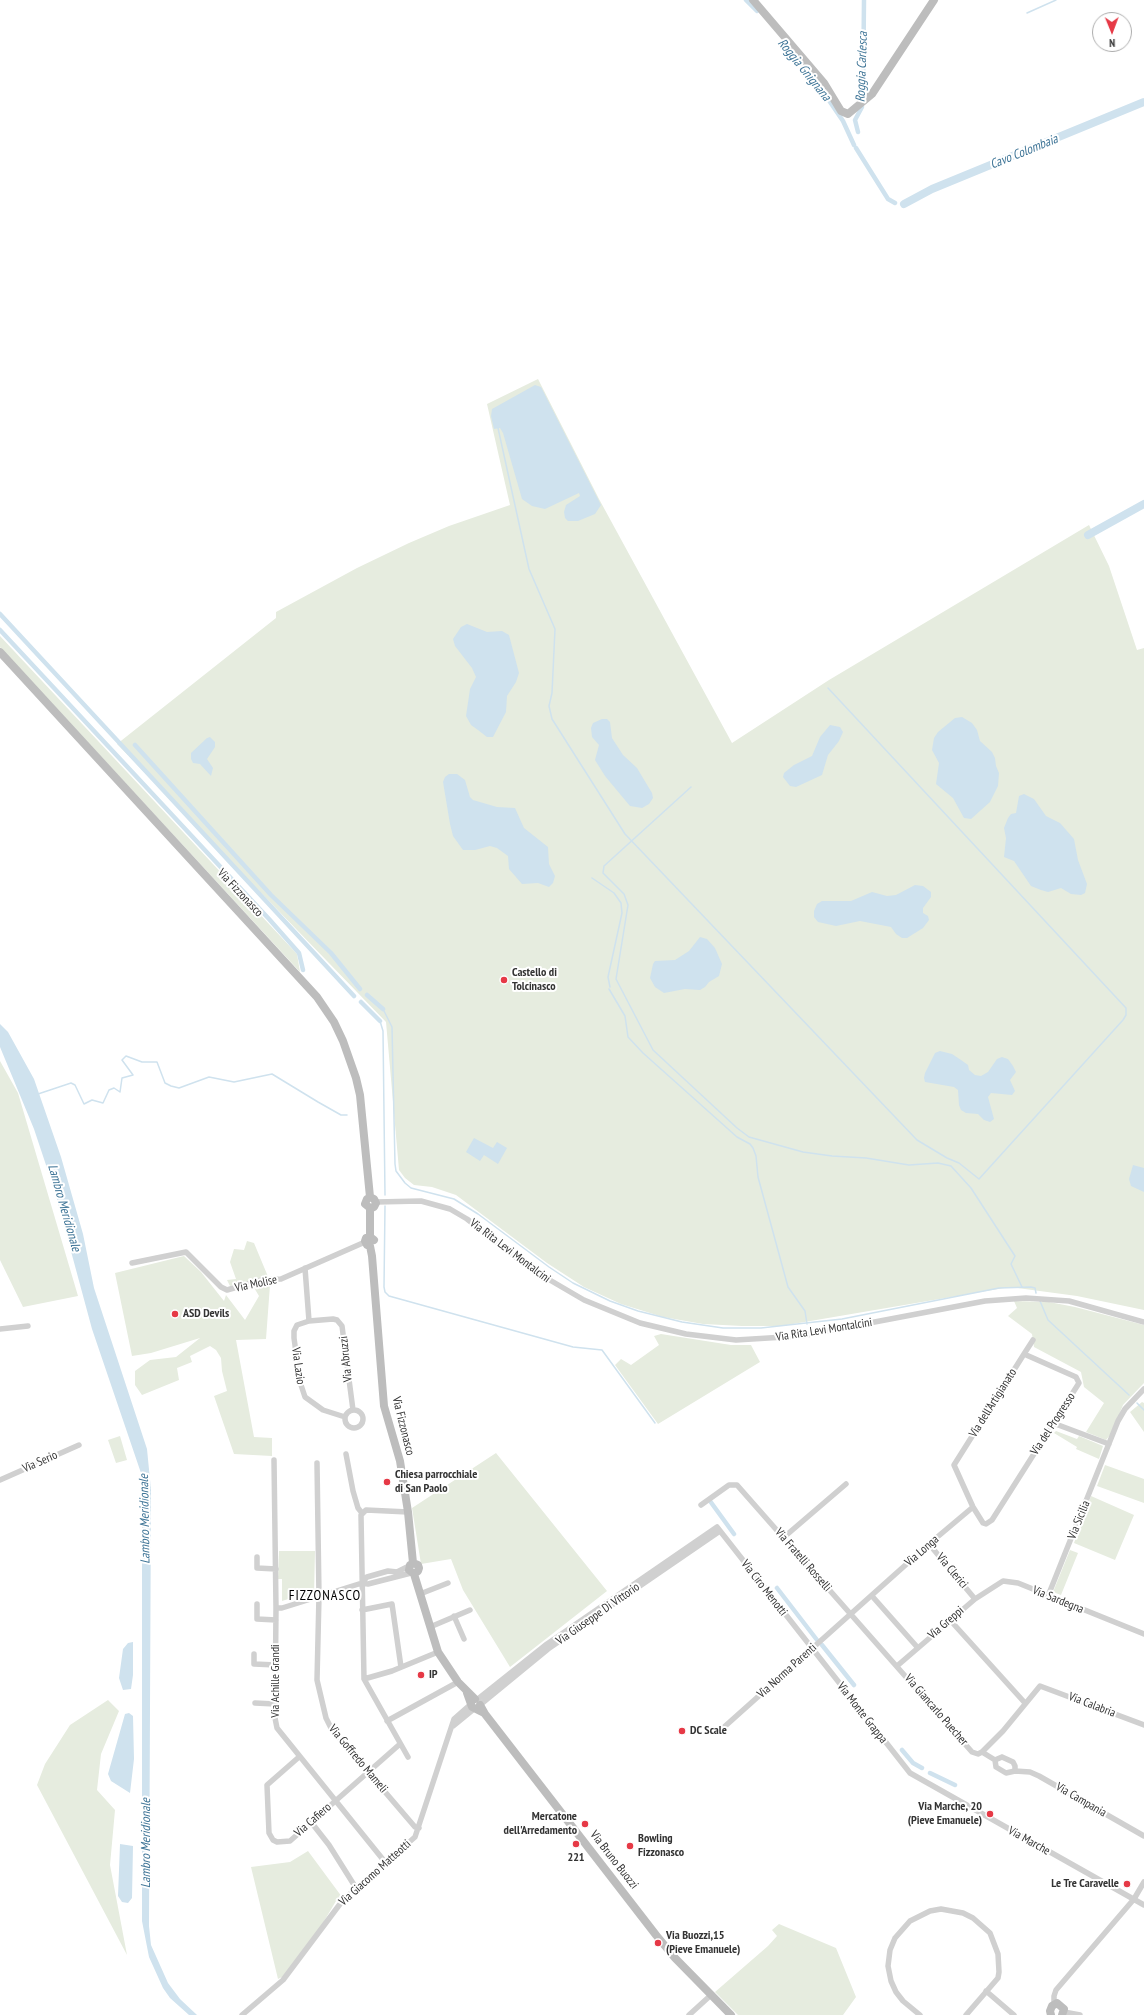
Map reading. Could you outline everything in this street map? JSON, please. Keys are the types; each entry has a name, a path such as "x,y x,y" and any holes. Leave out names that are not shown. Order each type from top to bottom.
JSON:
{"main road":[{"path":"753,0 824,83 841,111 848,114 872,94 934,0"},
{"name":"Via Fizzonasco","path":"0,652 317,997 334,1022 356,1078 360,1095 375,1200 365,1202 366,1206 370,1208 368,1242 373,1271 384,1406 400,1461 408,1512 412,1569 438,1652 458,1682 476,1704"},
{"name":"Via Bruno Buozzi","path":"476,1704 656,1935 675,1958 731,2015"},
{"path":"1050,2011 1062,2006 1063,2013"}],"street":[{"name":"Via Rita Levi Montalcini","path":"375,1200 421,1201 450,1209 467,1219 531,1268 584,1300 640,1323 686,1334 736,1340 801,1336 985,1301 1026,1298 1069,1301 1131,1317 1144,1322"},
{"name":"Via Molise","path":"132,1263 186,1252 221,1287 227,1290 253,1282 281,1279 368,1242"},
{"path":"305,1268 309,1321"},
{"name":"Via Rita Levi Montalcini","path":"1131,1317 1144,1318"},
{"name":"Via Abruzzi","path":"309,1321 333,1319 337,1320 342,1326 353,1410"},
{"name":"Via Lazio","path":"309,1321 297,1325 294,1331 302,1390 309,1402 316,1407 345,1417"},
{"path":"0,1329 28,1326"},
{"name":"Via dell'Artigianato","path":"973,1507 954,1465 1033,1340"},
{"name":"Via del Progresso","path":"973,1507 983,1523 986,1524 992,1520 1053,1423 1078,1387 1079,1380 1076,1377 1024,1354"},
{"name":"Via Sicilia","path":"1048,1596 1121,1414 1144,1389"},
{"path":"353,1410 360,1412 362,1414 362,1424 352,1428 347,1424 345,1417 353,1410"},
{"path":"1053,1423 1109,1444"},
{"name":"Via Serio","path":"0,1480 79,1445"},
{"path":"346,1454 355,1497 358,1508 362,1513 364,1679 408,1757"},
{"name":"Via Achille Grandi","path":"274,1460 276,1569 275,1704 277,1728 385,1862"},
{"name":"Via Goffredo Mameli","path":"317,1463 317,1680 326,1718 330,1728 415,1827 419,1828"},
{"name":"Via Fratelli Rosselli","path":"702,1505 729,1485 734,1484 897,1666"},
{"path":"783,1538 846,1484"},
{"name":"Via Longa","path":"850,1614 973,1507"},
{"path":"362,1513 366,1510 408,1512"},
{"name":"Via Giuseppe Di Vittorio","path":"476,1704 517,1671 718,1529"},
{"name":"Via Ciro Menotti","path":"718,1529 812,1649"},
{"name":"Via Clerici","path":"929,1544 974,1598"},
{"path":"257,1557 257,1568 276,1569"},
{"path":"276,1608 362,1582 367,1577 388,1571 397,1572 412,1569"},
{"name":"Via Sardegna","path":"974,1598 1003,1581 1018,1583 1144,1634"},
{"path":"420,1594 448,1583"},
{"path":"872,1596 918,1648"},
{"name":"Via Greppi","path":"897,1666 974,1598"},
{"path":"257,1604 257,1619 276,1620"},
{"path":"362,1610 392,1604 401,1668"},
{"path":"430,1626 470,1610"},
{"name":"Via Norma Parenti","path":"723,1728 850,1614"},
{"path":"454,1616 464,1640"},
{"path":"950,1620 1025,1703"},
{"name":"Via Monte Grappa","path":"812,1649 902,1764 914,1776"},
{"path":"364,1679 401,1668 438,1652"},
{"path":"254,1654 254,1664 276,1665"},
{"name":"Via Giancarlo Puecher","path":"897,1666 972,1752 978,1754 1004,1732 1025,1703 1040,1686"},
{"path":"387,1721 458,1682"},
{"name":"Via Calabria","path":"1040,1686 1144,1725"},
{"path":"255,1703 275,1704"},
{"name":"Via Giacomo Matteotti","path":"242,2015 283,1980 338,1907 356,1888 411,1841 419,1828 452,1726 457,1715 476,1704"},
{"name":"Via Cafiero","path":"299,1757 266,1785 269,1833 273,1840 277,1842 286,1842 400,1744"},
{"name":"Via Campania","path":"982,1752 996,1760"},
{"name":"Via Campania","path":"996,1760 1002,1757 1009,1760 1015,1766 1015,1771"},
{"name":"Via Campania","path":"996,1760 996,1767 1002,1771 1006,1773 1015,1771 1030,1772 1039,1776 1144,1836"},
{"name":"Via Marche","path":"914,1776 1144,1905"},
{"path":"311,1822 329,1845 356,1888"},
{"path":"1050,2011 1056,1990 1134,1899 1144,1882"},
{"path":"920,2015 903,2001 896,1992 891,1981 888,1959 893,1944 902,1928 910,1921 925,1913 941,1909 963,1913 974,1918 990,1933 998,1954 999,1972 996,1981 966,2015"},
{"path":"986,1991 1014,2015"},
{"path":"690,2015 711,1995"},
{"path":"1063,2013 1080,2015"}],"shaded area":[{"path":"538,379 599,499 732,743 829,680 1089,525 1109,566 1137,650 1144,648 1144,1310 1077,1296 1010,1287 781,1326 742,1326 703,1324 663,1317 621,1304 584,1287 547,1263 456,1195 432,1187 414,1185 405,1178 399,1170 386,1022 117,744 276,618 276,612 357,568 409,543 449,526 510,505 487,404"},
{"path":"0,636 297,954 300,972 0,647"},
{"path":"0,1061 18,1093 78,1296 23,1307 0,1260"},
{"path":"247,1241 254,1243 269,1279 230,1286 227,1280 236,1279 230,1262 234,1249 244,1250"},
{"path":"184,1256 201,1272 224,1301 226,1295 245,1320 259,1296 253,1286 270,1285 266,1339 236,1340 254,1437 272,1438 272,1456 234,1454 214,1396 227,1391 222,1371 221,1358 216,1350 210,1346 190,1356 192,1362 177,1368 179,1380 142,1395 135,1385 135,1371 150,1360 176,1357 200,1338 151,1353 132,1356 115,1273"},
{"path":"1014,1301 1049,1302 1075,1307 1144,1325 1144,1383 1123,1405 1111,1434 1106,1440 1086,1432 1104,1403 1084,1387 1081,1372 1034,1347 1032,1334 1008,1316 1017,1308"},
{"path":"661,1334 731,1345 751,1345 760,1362 658,1424 615,1365 621,1359 631,1365 659,1345 654,1336"},
{"path":"1142,1402 1144,1403 1144,1432 1130,1412"},
{"path":"1056,1431 1077,1439 1079,1436 1103,1446 1099,1459 1076,1449 1077,1447 1054,1433"},
{"path":"120,1436 127,1460 116,1463 108,1440"},
{"path":"496,1453 607,1591 510,1667 463,1590 451,1559 421,1564 412,1508"},
{"path":"1105,1465 1144,1479 1144,1503 1097,1486"},
{"path":"1091,1496 1134,1515 1115,1560 1074,1543"},
{"path":"1070,1550 1078,1553 1061,1595 1053,1592"},
{"path":"279,1551 315,1551 314,1595 302,1599 301,1595 282,1601 282,1579 278,1579"},
{"path":"108,1700 119,1711 101,1754 97,1790 115,1810 110,1865 127,1955 37,1785 45,1764 70,1725"},
{"path":"308,1851 342,1897 336,1901 317,1933 284,1976 278,1979 251,1867 290,1862"},
{"path":"779,1924 836,1948 856,1997 843,2015 738,2015 715,1992 768,1946 777,1936 772,1930"}],"water":[{"path":"535,385 541,387 601,505 595,514 578,521 568,521 565,518 564,512 566,505 580,496 579,493 545,509 532,506 522,499 503,433 500,428 494,429 491,416 492,409"},
{"path":"467,624 487,632 502,631 509,635 519,673 516,682 507,696 506,712 493,737 487,737 471,725 466,716 470,689 476,677 472,668 455,646 453,639 461,627"},
{"path":"962,717 972,723 977,730 980,741 992,752 999,773 998,786 990,802 971,819 964,818 953,798 936,784 939,763 932,750 934,738 938,732 955,718"},
{"path":"602,719 607,719 610,722 612,738 623,755 637,768 652,793 653,798 649,804 642,808 630,806 605,776 595,760 599,745 592,737 591,728 593,723"},
{"path":"830,725 840,727 843,732 839,741 828,755 822,775 796,787 790,786 783,777 784,773 794,765 812,756 820,737"},
{"path":"210,737 215,742 215,747 207,759 213,768 211,776 200,764 193,763 191,759 191,753"},
{"path":"449,774 457,774 465,780 470,797 473,800 497,807 515,808 524,828 548,847 549,864 555,876 553,883 549,887 538,883 522,884 509,869 508,856 497,848 490,846 475,850 463,850 453,836 450,824 443,782 445,777"},
{"path":"1024,794 1034,799 1046,816 1060,823 1074,839 1078,860 1087,884 1085,893 1081,895 1071,894 1061,888 1048,892 1031,886 1014,861 1004,857 1006,838 1004,828 1011,814 1016,813 1019,796"},
{"path":"915,885 923,886 931,892 931,897 923,908 923,913 928,916 929,920 923,928 907,938 902,938 896,934 891,927 860,921 836,926 818,922 814,917 814,911 817,904 822,901 851,901 872,892 887,896 896,895"},
{"path":"700,937 707,939 715,948 722,964 719,976 700,990 685,989 664,993 655,987 650,978 655,961 675,960 689,951"},
{"name":"Lambro Meridionale","path":"0,1024 8,1032 34,1079 61,1157 83,1234 94,1288 147,1449 151,1490 149,1926 151,1945 168,1983 180,1999 197,2015 189,2015 170,1998 163,1988 149,1957 142,1921 142,1476 92,1329 55,1192 34,1129 0,1047"},
{"path":"940,1051 952,1054 961,1060 968,1065 969,1070 975,1075 981,1076 988,1072 997,1059 1002,1057 1008,1059 1013,1066 1016,1072 1010,1080 1015,1091 1012,1095 991,1093 988,1097 994,1119 990,1122 984,1120 978,1114 966,1113 961,1110 959,1105 958,1090 954,1087 925,1082 925,1073 935,1053"},
{"path":"474,1138 493,1148 497,1142 507,1148 498,1164 484,1155 480,1161 466,1152"},
{"path":"1133,1165 1144,1168 1144,1192 1131,1186 1129,1179"},
{"path":"133,1642 133,1675 131,1689 123,1690 119,1678 123,1649 128,1643"},
{"path":"129,1713 133,1716 134,1759 130,1793 111,1781 108,1774 125,1714"},
{"path":"120,1844 133,1846 132,1898 128,1903 122,1902 118,1896"}],"waterway":[{"name":"Roggia Gnignana","path":"746,0 757,11"},
{"name":"Roggia Carlesca","path":"858,132 855,120 862,107 861,101 863,96 864,0"},
{"path":"1027,13 1056,0"},
{"name":"Roggia Gnignana","path":"796,56 813,77 843,121 854,145"},
{"name":"Cavo Colombaia","path":"904,204 932,189 1144,102"},
{"name":"Roggia Gnignana","path":"856,148 888,199 895,203"},
{"path":"498,428 529,569 555,629 552,693 549,706 552,719 625,834 917,1140 947,1158 959,1163 979,1179 1123,1020 1126,1015 1126,1008 828,688"},
{"path":"1088,535 1144,504"},
{"path":"0,614 354,996"},
{"path":"0,630 269,919 299,953 303,970"},
{"path":"135,745 271,895 331,953 360,989"},
{"path":"691,787 604,866 603,873 624,894 628,905 616,979 653,1050 737,1128 749,1137 803,1152 832,1156 866,1158 909,1165 938,1163 951,1166 971,1188 1015,1256 1011,1264 1022,1287"},
{"path":"592,878 614,893 621,903 622,913 608,977 610,987"},
{"path":"609,989 625,1016 628,1037 643,1053 737,1137 750,1144 753,1148 756,1156 758,1177 788,1287 805,1311 807,1324"},
{"path":"367,995 383,1009"},
{"path":"361,1002 380,1021"},
{"path":"383,1009 392,1027 395,1164 396,1171 405,1183 411,1188 454,1199 478,1214 573,1283 610,1301 638,1311 682,1322 723,1328 761,1328 842,1319 999,1288 1031,1287 1035,1288 1036,1293"},
{"path":"380,1021 383,1031 385,1195"},
{"path":"38,1094 71,1083 75,1085 84,1104 92,1100 103,1103 109,1090 114,1088 120,1092 122,1078 133,1075 122,1060 126,1056 142,1062 157,1062 165,1083 179,1088 209,1077 234,1082 272,1074 341,1115 347,1115"},
{"path":"385,1206 384,1287 385,1292 389,1296 573,1347 602,1350 655,1423"},
{"path":"1040,1301 1048,1320 1129,1395"},
{"path":"1137,1403 1144,1410"},
{"path":"710,1501 734,1534"},
{"path":"777,1588 817,1640"},
{"path":"822,1645 854,1685"},
{"path":"902,1750 913,1763 922,1768"},
{"path":"930,1773 955,1785"}],"place":[{"name":"Castello di Tolcinasco","path":"504,980"},
{"name":"ASD Devils","path":"175,1314"},
{"name":"Chiesa parrocchiale di San Paolo","path":"387,1482"},
{"name":"IP","path":"421,1675"},
{"name":"DC Scale","path":"682,1731"},
{"name":"Via Marche, 20 (Pieve Emanuele)","path":"990,1814"},
{"name":"Mercatone dell'Arredamento","path":"585,1824"},
{"name":"221","path":"576,1844"},
{"name":"Bowling Fizzonasco","path":"630,1846"},
{"name":"Le Tre Caravelle","path":"1127,1884"},
{"name":"Via Buozzi,15 (Pieve Emanuele)","path":"658,1943"}],"district":[{"name":"FIZZONASCO","path":"325,1596"}]}
